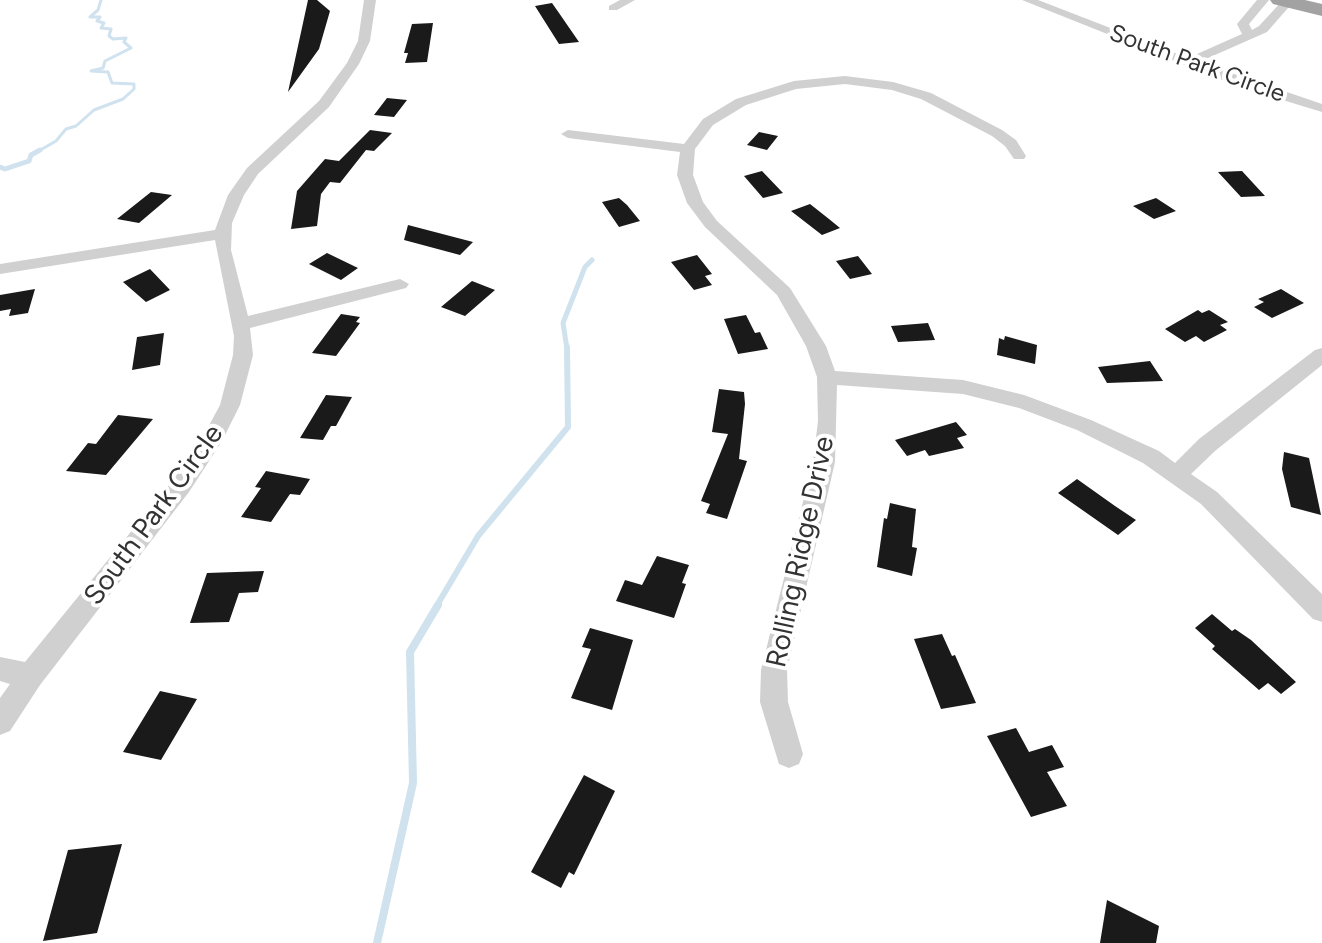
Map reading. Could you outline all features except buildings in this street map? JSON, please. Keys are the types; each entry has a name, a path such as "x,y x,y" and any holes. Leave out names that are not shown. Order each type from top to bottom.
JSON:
{"highway":[{"path":"1286,1 1322,10"}],"street":[{"name":"South Park Circle","path":"0,722 31,676 107,582 215,435 230,405 243,355 241,324 223,234 236,195 252,171 324,104 353,64 364,41 370,0"},
{"path":"613,8 629,0"},
{"name":"South Park Circle","path":"1028,0 1245,84 1322,108"},
{"path":"1248,34 1243,24 1263,0"},
{"path":"1191,61 1263,29 1286,1"},
{"path":"568,134 688,149 708,122 741,102 785,87 845,80 893,86 939,101 997,133 1011,143 1019,156"},
{"name":"Rolling Ridge Drive","path":"688,149 685,175 695,203 711,224 784,292 816,346 827,377 828,421 824,462 774,670 774,702 789,754"},
{"path":"0,269 223,234"},
{"path":"241,324 400,284"},
{"path":"1177,474 1207,445 1322,355"},
{"path":"827,377 963,387 1024,402 1084,425 1139,451 1177,474 1240,526 1322,611"},
{"path":"0,669 31,676"}],"waterway":[{"path":"37,152 56,141 66,129 76,126 94,110 123,99 134,89 134,84 112,83 108,72 91,71 103,68 105,61 131,48 124,42 126,38 113,39 109,36 111,29 101,28 104,23 97,21 100,17 90,17 98,10 101,0"},
{"path":"0,167 5,169 29,161 31,155 40,150"},
{"path":"567,349 563,323 585,267 592,260"},
{"path":"436,607 478,536 568,427 567,347"},
{"path":"377,943 413,783 410,652 438,605"}]}
